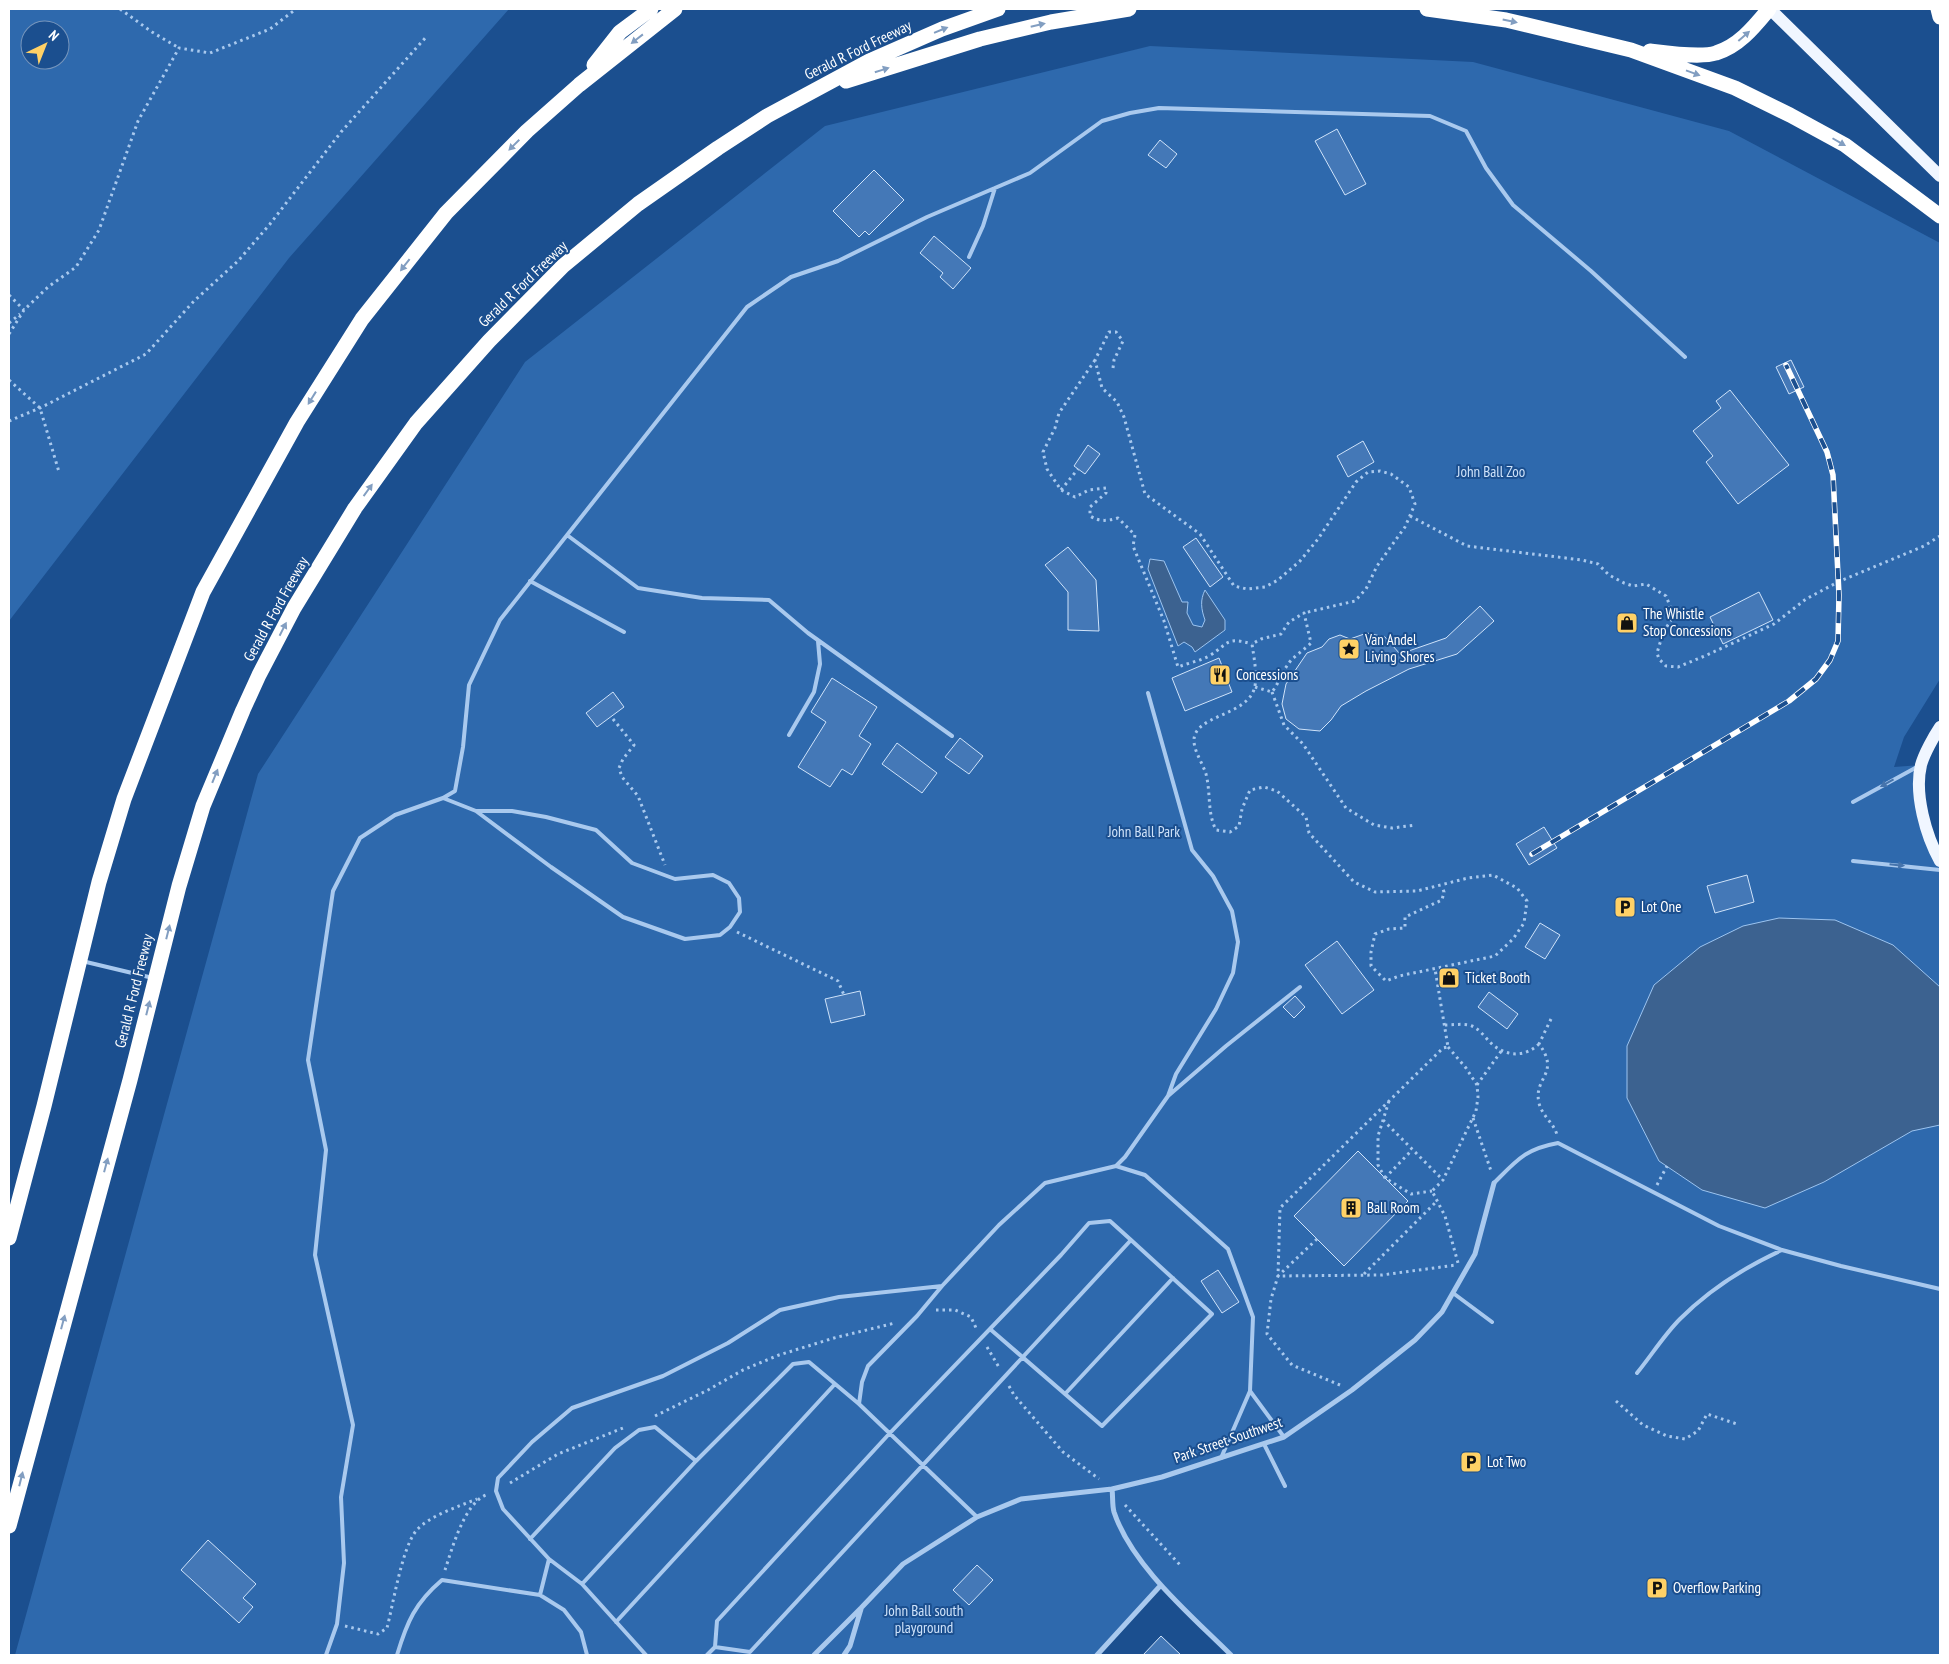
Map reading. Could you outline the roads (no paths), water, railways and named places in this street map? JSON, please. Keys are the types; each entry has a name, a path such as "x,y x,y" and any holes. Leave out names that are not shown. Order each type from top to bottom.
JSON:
{"highway":[{"path":"579,85 620,32 651,9"},
{"path":"9,1238 99,882 124,799 203,592 297,422 362,319 446,213 527,131 579,85 675,9"},
{"name":"Gerald R Ford Freeway","path":"9,1526 156,979 179,886 203,806 247,701 294,608 355,508 416,423 488,341 563,266 638,204 767,116 869,61 942,29 998,9"},
{"path":"818,89 980,39 1051,22 1129,9"},
{"path":"1427,9 1506,20 1631,50 1735,88 1845,145 1940,216"},
{"path":"1631,50 1715,54 1735,44 1748,33 1769,9"},
{"path":"1938,9 1940,17"}],"main road":[{"path":"1769,9 1940,176"},
{"path":"1940,727 1921,765 1920,811 1940,861"}],"street":[{"name":"Park Street Southwest","path":"814,1655 903,1564 977,1517 1021,1499 1112,1489 1162,1477 1264,1444 1284,1437 1352,1390 1414,1340 1442,1312 1475,1254 1494,1183"},
{"path":"1112,1489 1114,1511 1141,1561 1231,1655"},
{"path":"1097,1655 1162,1585"},
{"path":"844,1655 850,1646 861,1608"}],"lane":[{"path":"326,1655 337,1624 344,1563 341,1498 352,1425 315,1255 326,1150 308,1060 333,891 360,838 395,815 443,798 456,791 463,747 468,685 500,620 747,307 791,277 838,261 927,217 1030,173 1102,121 1130,112 1159,108 1430,116 1466,131 1486,168 1513,205 1591,271 1685,357"},
{"path":"969,257 983,226 995,188"},
{"path":"567,535 638,588 702,598 769,600 818,641 952,736"},
{"path":"530,582 624,632"},
{"path":"788,735 814,692 820,664 818,641"},
{"path":"1148,693 1192,850 1213,876 1232,911 1238,942 1233,973 1216,1009 1176,1074 1168,1096"},
{"path":"1853,802 1921,765"},
{"path":"443,798 476,811 551,867 624,916 685,939 720,935 730,927 740,912 739,898 729,882 713,876 675,879 632,863 596,830 546,816 521,812 476,811"},
{"path":"1853,860 1940,870"},
{"path":"80,961 156,979"},
{"path":"1116,1166 1125,1157 1168,1096 1226,1046 1300,987"},
{"path":"1494,1183 1517,1159 1538,1146 1558,1142 1719,1226 1782,1250 1940,1289"},
{"path":"859,1404 862,1382 868,1366 917,1316 942,1286 999,1225 1045,1183 1116,1166 1145,1175 1228,1249 1253,1317 1250,1391 1221,1458"},
{"path":"707,1655 715,1647 717,1621 889,1434 990,1330 1089,1223 1110,1221 1212,1314 1102,1426 990,1330"},
{"path":"715,1647 750,1652 1131,1240"},
{"path":"1637,1374 1680,1319 1720,1285 1759,1260 1782,1250"},
{"path":"1065,1394 1173,1278"},
{"path":"646,1655 582,1584 549,1559 503,1509 496,1491 498,1478 532,1442 572,1408 663,1376 728,1344 780,1310 839,1297 942,1286"},
{"path":"1454,1292 1492,1322"},
{"path":"582,1584 696,1461 793,1364 809,1362 859,1404 977,1517"},
{"path":"616,1622 835,1384"},
{"path":"1250,1391 1284,1437"},
{"path":"530,1539 615,1448 639,1430 655,1427 696,1461"},
{"path":"1264,1444 1285,1486"},
{"path":"540,1595 549,1559"},
{"path":"397,1655 406,1625 427,1593 442,1580 540,1595 564,1610 581,1632 587,1655"}],"railway":[{"path":"1532,854 1789,701 1816,679 1830,660 1838,641 1839,595 1833,475 1827,452 1786,365"}],"place":[{"name":"The Whistle Stop Concessions","path":"1627,623"},
{"name":"Van Andel Living Shores","path":"1349,649"},
{"name":"Concessions","path":"1220,675"},
{"name":"Lot One","path":"1625,907"},
{"name":"Ticket Booth","path":"1449,978"},
{"name":"Ball Room","path":"1351,1208"},
{"name":"Lot Two","path":"1471,1462"},
{"name":"Overflow Parking","path":"1657,1588"}],"park label":[{"name":"John Ball Zoo","path":"1491,472"},
{"name":"John Ball Park","path":"1144,832"},
{"name":"John Ball south playground","path":"924,1620"}]}
